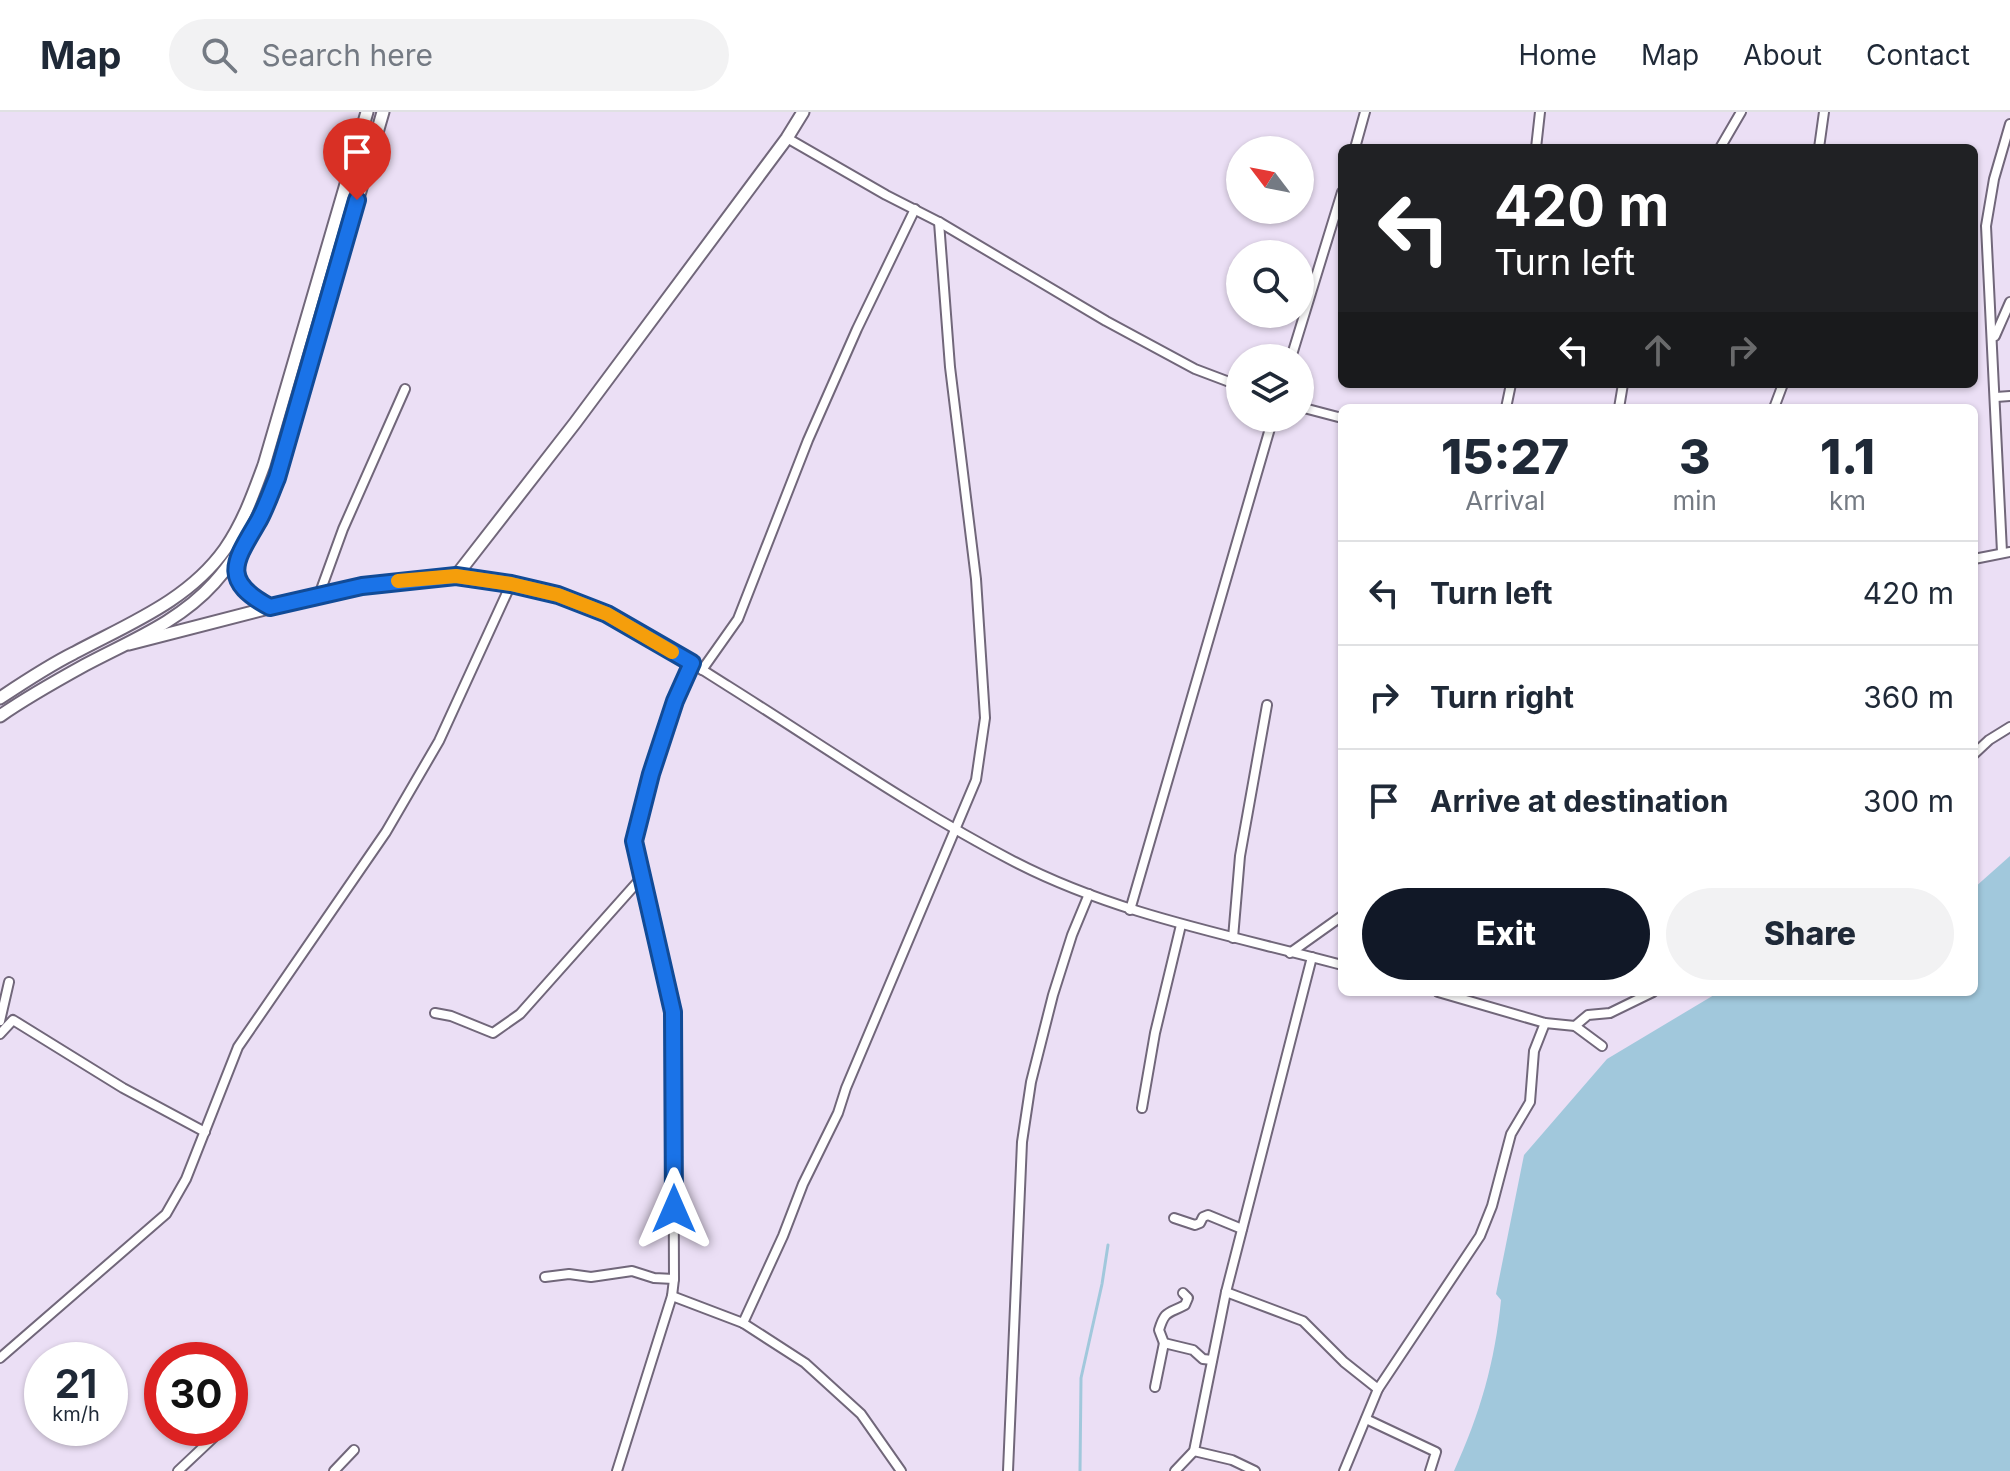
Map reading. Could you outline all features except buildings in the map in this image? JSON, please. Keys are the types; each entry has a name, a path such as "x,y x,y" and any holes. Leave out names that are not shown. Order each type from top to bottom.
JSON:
{"main road":[{"path":"0,698 75,652 141,618 196,581 224,551 246,515 264,465 367,112"},
{"path":"0,716 175,617 212,586 237,556 261,516 277,478 383,112"},
{"path":"129,644 319,595 386,582 456,576 575,423 787,138 803,112"},
{"path":"285,389 304,382"},
{"path":"237,556 240,586 270,607"}],"street":[{"path":"1356,144 1365,112"},
{"path":"1536,144 1540,112"},
{"path":"1722,144 1741,112"},
{"path":"1820,144 1824,112"},
{"path":"1978,558 2006,552 1986,226 1994,179 2010,124"},
{"path":"787,138 939,222 1131,335 1195,369 1226,381"},
{"path":"1295,344 1338,205"},
{"path":"702,670 738,619 808,440 915,209"},
{"path":"743,1323 803,1184 838,1113 976,780 985,718 976,579 950,367 939,222"},
{"path":"1993,340 2010,302"},
{"path":"319,595 343,529 405,389"},
{"path":"1996,397 2010,396"},
{"path":"1314,411 1338,417"},
{"path":"1130,910 1269,432"},
{"path":"456,576 558,595 607,614 1014,862 1130,910 1338,964"},
{"path":"0,1358 166,1214 186,1179 238,1047 386,832 439,741 511,584"},
{"path":"617,1471 672,1296 674,1279 673,1012 634,841 651,774 675,701 692,663"},
{"path":"1233,938 1240,856 1267,705"},
{"path":"1978,750 2010,727"},
{"path":"435,1013 493,1033 520,1014 642,877"},
{"path":"1008,1471 1022,1142 1031,1082 1053,995 1089,894"},
{"path":"1290,953 1338,919"},
{"path":"1142,1108 1155,1033 1181,925"},
{"path":"1175,1471 1194,1451 1226,1292 1312,957"},
{"path":"0,1021 9,982"},
{"path":"1452,996 1545,1023 1575,1026 1602,1046"},
{"path":"1575,1026 1588,1015 1610,1013 1645,996"},
{"path":"0,1034 13,1020 123,1088 205,1132"},
{"path":"1344,1471 1378,1389 1480,1236 1492,1206 1511,1134 1530,1102 1534,1051 1545,1023"},
{"path":"1174,1218 1195,1225 1208,1215 1242,1229"},
{"path":"545,1277 569,1274 591,1277 632,1271 654,1278 674,1279"},
{"path":"1226,1292 1303,1321 1344,1362 1378,1389"},
{"path":"1155,1387 1164,1343 1159,1330 1162,1318 1167,1312 1185,1305 1188,1298 1183,1293"},
{"path":"672,1296 743,1323 805,1363 861,1414 901,1471"},
{"path":"1164,1343 1193,1350 1199,1356 1212,1360"},
{"path":"1366,1419 1436,1452 1430,1471"},
{"path":"178,1471 205,1446"},
{"path":"334,1471 354,1450"},
{"path":"1194,1451 1232,1460 1255,1471"},
{"path":"1227,1471 1232,1460"}],"water":[{"path":"2010,856 2010,1471 1454,1471 1479,1408 1490,1366 1501,1300 1496,1294 1524,1155 1607,1059 1712,996 1978,996 1978,884"}],"waterway":[{"path":"1080,1471 1081,1378 1108,1245"}],"slow traffic":[{"path":"398,581 456,576 558,595 607,614 672,652"}],"route":[{"path":"357,200 277,478 261,516 237,556 240,586 270,607 386,582 456,576 511,584 558,595 607,614 692,663 675,701 651,774 634,841 673,1012 674,1209"}]}
